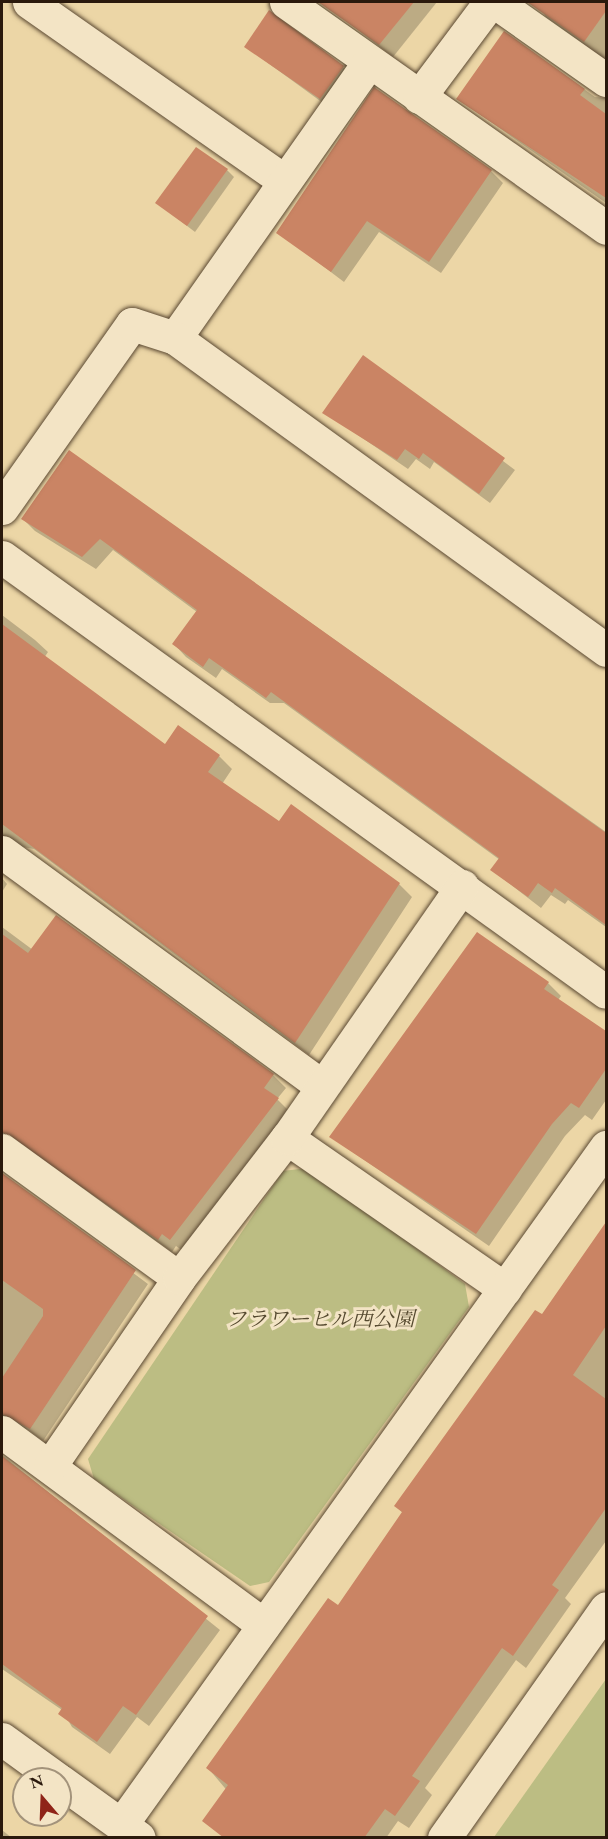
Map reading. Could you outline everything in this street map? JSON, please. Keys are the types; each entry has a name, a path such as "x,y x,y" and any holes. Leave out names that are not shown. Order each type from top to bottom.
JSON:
{"street":[{"path":"29,2 285,181"},
{"path":"419,97 490,2"},
{"path":"495,2 606,80"},
{"path":"298,5 369,62 606,228"},
{"path":"175,338 369,62"},
{"path":"2,508 132,324 175,338 606,650"},
{"path":"2,557 462,886 606,992"},
{"path":"2,852 322,1086"},
{"path":"50,1467 179,1278 287,1138 462,886"},
{"path":"287,1138 505,1289"},
{"path":"72,1789 130,1831 264,1625 606,1148"},
{"path":"2,1150 179,1278"},
{"path":"2,1432 264,1625"},
{"path":"444,1838 606,1608"},
{"path":"2,1739 41,1767"}],"green space":[{"name":"フラワーヒル西公園","path":"307,1168 465,1284 469,1307 269,1582 250,1586 94,1479 88,1459 283,1171"},
{"path":"606,1679 606,1837 494,1837"}],"building":[{"path":"318,2 414,2 379,45"},
{"path":"527,2 606,2 606,11 584,42"},
{"path":"269,10 344,66 320,99 244,47"},
{"path":"504,31 585,89 580,95 606,114 606,198 456,99"},
{"path":"374,87 492,170 429,262 367,221 331,272 276,233"},
{"path":"196,147 228,169 187,226 155,203"},
{"path":"363,355 505,458 479,494 423,453 419,459 405,449 397,460 322,413"},
{"path":"69,450 606,833 606,925 555,888 552,893 538,883 528,897 490,870 499,858 271,692 266,698 209,658 203,667 172,644 197,610 100,539 82,557 21,519"},
{"path":"2,624 165,744 178,725 220,755 208,772 279,821 291,804 400,883 295,1043 2,824"},
{"path":"56,915 274,1074 264,1088 279,1098 170,1240 162,1234 158,1240 2,1132 2,934 28,953"},
{"path":"477,932 549,982 544,989 606,1031 606,1069 579,1108 571,1103 552,1124 476,1234 329,1137"},
{"path":"2,1173 136,1270 30,1429 2,1414 2,1378 43,1316 43,1309 2,1280"},
{"path":"606,1222 606,1326 573,1375 606,1399 606,1508 552,1585 559,1590 513,1656 502,1648 412,1776 420,1781 395,1816 385,1809 364,1838 224,1838 202,1821 228,1785 206,1768 328,1598 338,1605 402,1512 394,1506 535,1310 542,1314"},
{"path":"2,1456 208,1616 136,1715 123,1706 97,1742 58,1714 62,1708 2,1664"}]}
